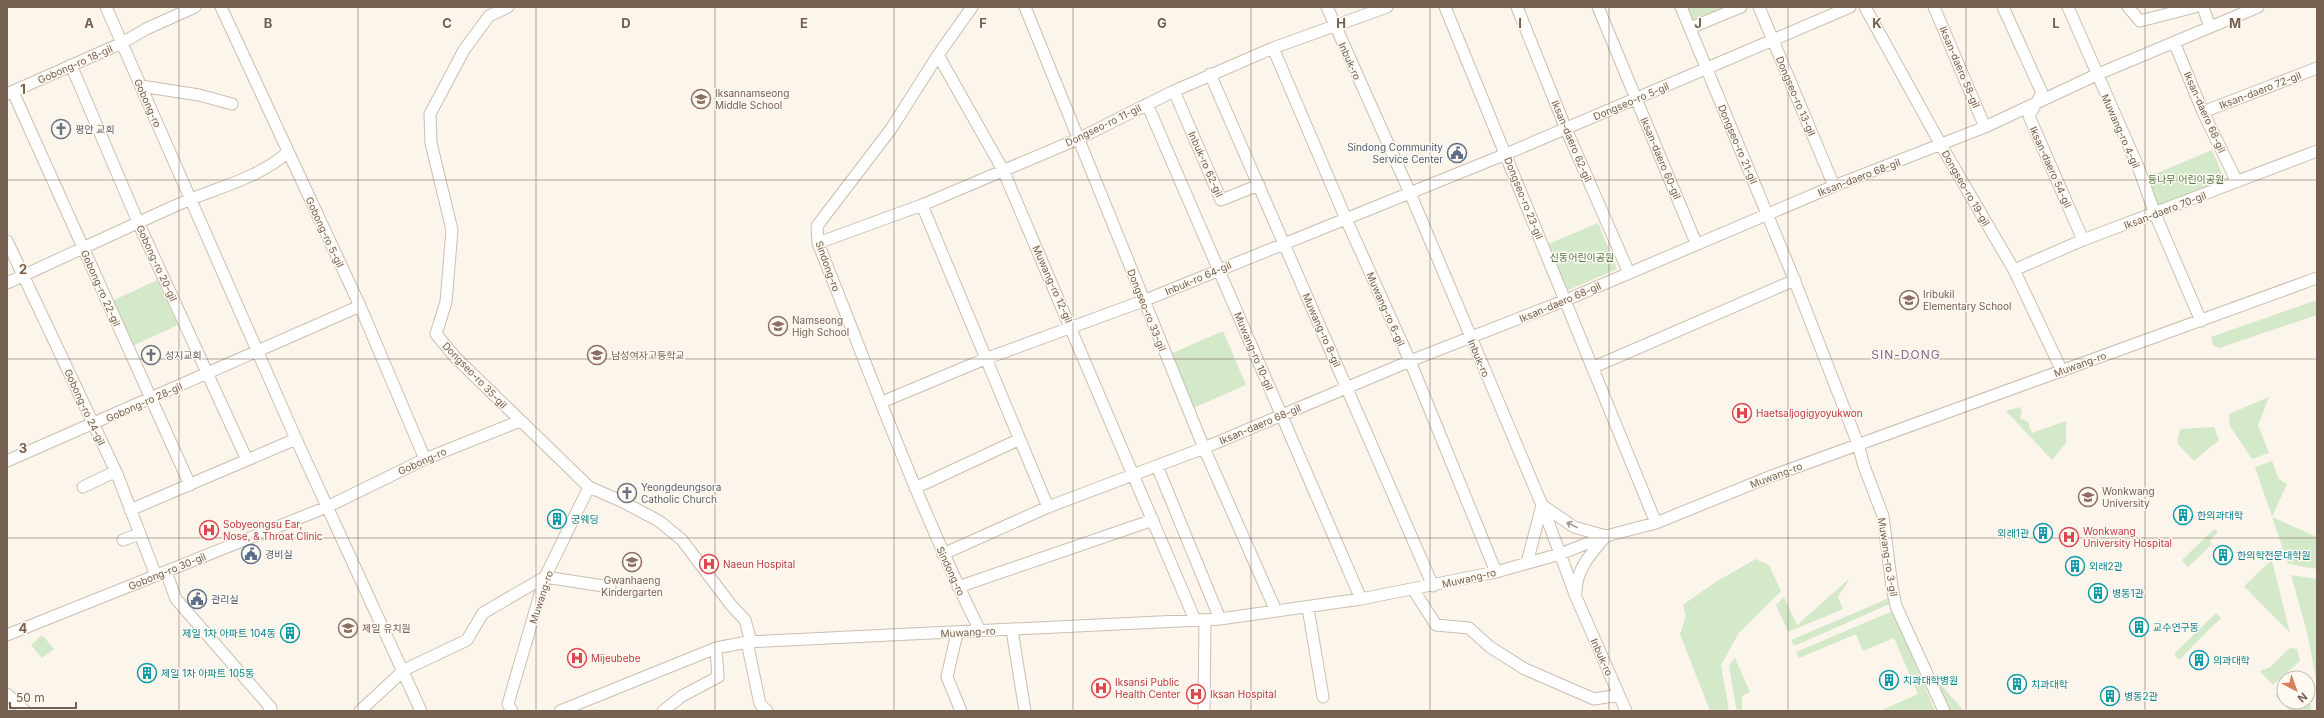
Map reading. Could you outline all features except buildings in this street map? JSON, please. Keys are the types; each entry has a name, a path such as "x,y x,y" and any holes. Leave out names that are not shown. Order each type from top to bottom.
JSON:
{"street":[{"name":"Gobong-ro","path":"106,7 326,507 422,710"},
{"path":"122,43 146,29 195,7"},
{"name":"Gobong-ro 5-gil","path":"221,7 360,306 425,459"},
{"name":"Dongseo-ro 35-gil","path":"508,7 489,16 464,50 430,114 431,143 452,230 446,302 436,334 455,357 589,487 621,501 659,522 682,540 731,605 745,620 760,704 767,711"},
{"name":"Sindong-ro","path":"972,7 938,55 891,129 816,226 818,243 915,488 942,554 980,631"},
{"name":"Dongseo-ro 33-gil","path":"1025,7 1143,301 1204,448 1276,611"},
{"name":"Inbuk-ro","path":"1327,7 1410,193 1542,505 1576,597 1626,711"},
{"name":"Dongseo-ro 11-gil","path":"818,243 922,205 1078,139 1174,90 1210,74 1273,48 1388,7"},
{"name":"Dongseo-ro 23-gil","path":"1445,7 1594,367 1656,523"},
{"name":"Iksan-daero 62-gil","path":"1517,7 1566,129 1629,273"},
{"name":"Iksan-daero 60-gil","path":"1598,7 1696,243"},
{"name":"Dongseo-ro 21-gil","path":"1681,7 1795,280 1858,444"},
{"path":"1690,28 1741,7"},
{"name":"Dongseo-ro 13-gil","path":"1759,7 1834,186"},
{"name":"Dongseo-ro 5-gil","path":"1410,193 1566,129 1850,7"},
{"name":"Dongseo-ro 19-gil","path":"1865,7 1941,145 2014,270 2062,371"},
{"name":"Iksan-daero 58-gil","path":"1934,7 1985,127"},
{"name":"Iksan-daero 54-gil","path":"2003,7 2042,93 2029,116 2084,240"},
{"name":"Muwang-ro 4-gil","path":"2068,7 2096,75 2139,169 2155,214 2201,321"},
{"path":"2128,7 2140,21 2195,7"},
{"path":"2203,7 2210,26"},
{"name":"Iksan-daero 68-gil","path":"942,554 1048,507 1204,448 1281,414 1410,361 1471,339 1566,300 1767,213 1985,127 2096,75 2258,7"},
{"name":"Iksan-daero 68-gil","path":"2174,42 2203,112 2237,182"},
{"name":"Gobong-ro 18-gil","path":"10,93 122,43"},
{"name":"Muwang-ro 6-gil","path":"1273,48 1346,219 1410,361 1496,572"},
{"name":"Muwang-ro 12-gil","path":"938,55 1003,170 1072,326 1153,520 1200,620"},
{"name":"Gobong-ro 20-gil","path":"71,65 138,222 247,460"},
{"name":"Iksan-daero 72-gil","path":"2203,112 2317,68"},
{"name":"Muwang-ro 8-gil","path":"1210,74 1433,586"},
{"path":"141,86 199,95 232,104"},
{"name":"Inbuk-ro 62-gil","path":"1174,90 1221,200 1259,185"},
{"name":"Gobong-ro 22-gil","path":"10,93 83,248 190,485"},
{"name":"Muwang-ro 10-gil","path":"1147,104 1361,599"},
{"name":"Iksan-daero 70-gil","path":"2014,270 2084,240 2317,151"},
{"path":"7,283 138,222 191,199 251,176 276,163 288,152"},
{"name":"Inbuk-ro 64-gil","path":"882,402 985,359 1143,301 1410,193"},
{"path":"922,205 1018,440 1048,507"},
{"name":"Gobong-ro 24-gil","path":"7,241 117,474 139,534 183,598 181,605 271,708 269,711"},
{"name":"Muwang-ro","path":"560,711 716,648 749,642 1220,619 1308,608 1361,599 1433,586 1496,572 1560,554 1606,536 1656,523 1769,477 1858,444 2317,278"},
{"path":"1594,367 1795,280"},
{"path":"257,349 360,306"},
{"name":"Gobong-ro 28-gil","path":"7,461 208,374 257,349"},
{"name":"Gobong-ro","path":"326,507 425,459 520,421"},
{"path":"130,510 296,439"},
{"path":"915,488 1018,440"},
{"name":"Muwang-ro 3-gil","path":"1858,444 1864,466 1883,516 1892,587 1896,606 1944,711"},
{"path":"1157,466 1220,619"},
{"path":"83,487 110,474 117,474"},
{"name":"Muwang-ro","path":"512,711 508,704 545,577 589,487"},
{"path":"1526,563 1542,505 1574,526 1606,536 1589,556 1576,578 1576,597"},
{"name":"Gobong-ro 30-gil","path":"7,634 326,507"},
{"path":"958,587 1153,520"},
{"path":"123,540 139,534"},
{"path":"360,711 404,670 467,640 483,614 545,577 610,587"},
{"path":"1413,589 1436,625 1469,628 1490,647 1525,669 1594,699 1619,695"},
{"path":"1308,608 1322,697"},
{"path":"1200,620 1204,711"},
{"path":"1012,630 1025,711"},
{"path":"957,633 947,677 961,711"},
{"path":"663,711 682,696 718,677 716,648"},
{"path":"7,694 25,711"}],"green space":[{"path":"1684,7 1734,7 1692,25"},
{"name":"등나무 어린이공원","path":"2212,150 2225,180 2159,209 2146,178"},
{"name":"신동어린이공원","path":"1598,223 1617,269 1566,291 1546,245"},
{"path":"157,280 178,325 132,346 112,301"},
{"path":"2317,300 2317,315 2219,348 2213,345 2211,337"},
{"path":"1223,331 1246,385 1191,409 1168,355"},
{"path":"2269,397 2258,425 2269,453 2252,459 2230,426 2229,414"},
{"path":"2020,407 2022,412 2020,418 2028,422 2032,433 2066,421 2066,443 2052,460 2006,411"},
{"path":"2214,427 2219,440 2194,461 2177,443 2180,429"},
{"path":"2272,461 2279,479 2287,484 2272,517 2255,467"},
{"path":"2272,517 2317,537 2317,569 2288,564"},
{"path":"2214,529 2218,532 2210,541 2212,544 2188,567 2182,560"},
{"path":"1756,559 1769,565 1781,591 1738,634 1721,665 1729,711 1710,711 1680,634 1686,616 1683,605 1717,581"},
{"path":"2272,560 2290,633 2244,586"},
{"path":"2291,575 2317,579 2317,683 2316,670 2314,670 2307,632"},
{"path":"1850,578 1838,597 1843,609 1788,632 1776,605 1784,597 1797,625"},
{"path":"1887,591 1892,603 1794,646 1791,640 1887,599"},
{"path":"1893,611 1935,711 1880,711 1918,694 1894,638 1863,651 1856,634 1799,658 1796,652"},
{"path":"2216,613 2221,618 2179,660 2174,654"},
{"path":"42,635 54,649 42,658 31,645"},
{"path":"2290,648 2297,649 2300,661 2290,670 2276,670 2276,682 2273,685 2260,671 2270,667"},
{"path":"1735,658 1750,692 1742,696 1742,711 1737,711 1729,666"},
{"path":"1935,678 1964,711 1951,711"},
{"path":"2289,710 2312,711 2290,711"}],"place":[{"name":"Iksannamseong Middle School","path":"701,99"},
{"name":"평안 교회","path":"61,129"},
{"name":"Sindong Community Service Center","path":"1457,153"},
{"name":"Iribukil Elementary School","path":"1909,300"},
{"name":"Namseong High School","path":"778,326"},
{"name":"성지교회","path":"151,355"},
{"name":"남성여자고등학교","path":"597,355"},
{"name":"Haetsaljogigyoyukwon","path":"1742,413"},
{"name":"Yeongdeungsora Catholic Church","path":"627,493"},
{"name":"Wonkwang University","path":"2088,497"},
{"name":"한의과대학","path":"2183,515"},
{"name":"궁웨딩","path":"557,519"},
{"name":"Sobyeongsu Ear, Nose, & Throat Clinic","path":"209,530"},
{"name":"외래1관","path":"2043,533"},
{"name":"Wonkwang University Hospital","path":"2069,537"},
{"name":"경비실","path":"251,554"},
{"name":"한의학전문대학원","path":"2223,555"},
{"name":"Gwanhaeng Kindergarten","path":"632,562"},
{"name":"Naeun Hospital","path":"709,564"},
{"name":"외래2관","path":"2075,566"},
{"name":"병동1관","path":"2098,593"},
{"name":"관리실","path":"197,599"},
{"name":"교수연구동","path":"2139,627"},
{"name":"제일 유치원","path":"348,628"},
{"name":"제일 1차 아파트 104동","path":"290,633"},
{"name":"Mijeubebe","path":"577,658"},
{"name":"의과대학","path":"2199,660"},
{"name":"제일 1차 아파트 105동","path":"147,673"},
{"name":"치과대학병원","path":"1889,680"},
{"name":"치과대학","path":"2017,684"},
{"name":"Iksansi Public Health Center","path":"1101,688"},
{"name":"Iksan Hospital","path":"1196,694"},
{"name":"병동2관","path":"2110,696"}],"district":[{"name":"SIN-DONG","path":"1906,355"}]}
